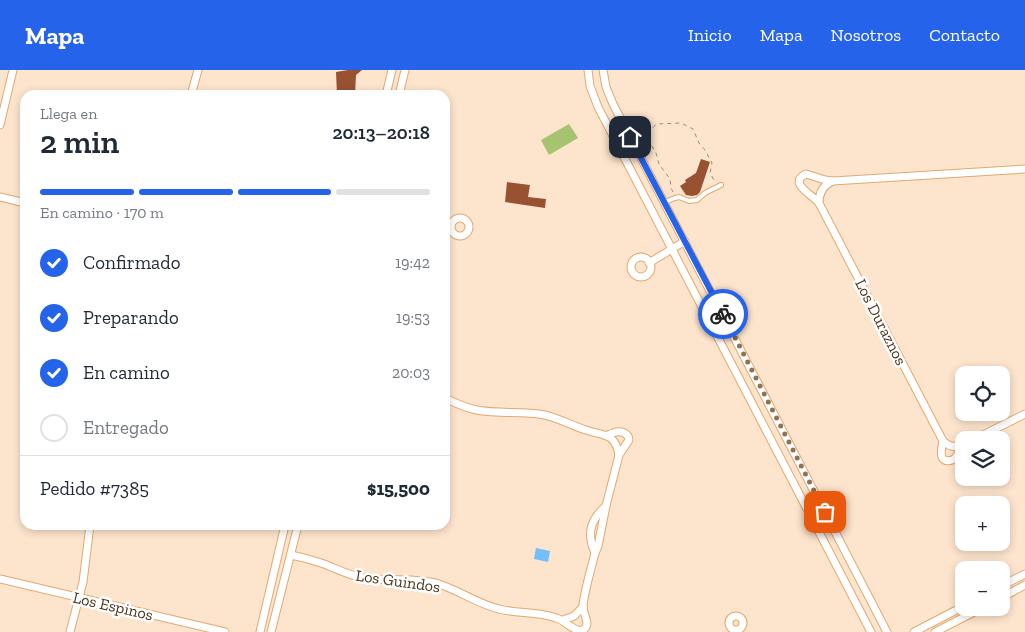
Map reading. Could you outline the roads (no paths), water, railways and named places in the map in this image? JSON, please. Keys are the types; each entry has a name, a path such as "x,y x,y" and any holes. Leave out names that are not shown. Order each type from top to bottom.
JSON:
{"street":[{"path":"0,125 13,70"},
{"path":"192,90 198,70"},
{"path":"387,90 392,70"},
{"path":"400,90 405,70"},
{"path":"588,70 590,86 598,107 871,632"},
{"path":"603,70 609,96 887,632"},
{"name":"Los Duraznos","path":"955,446 951,446 943,441 819,203 802,188 799,183 800,178 808,174 833,181 1025,169"},
{"path":"819,203 821,190 826,184 833,181"},
{"path":"0,197 20,202"},
{"path":"649,262 685,241"},
{"name":"Los Guindos","path":"291,555 322,563 350,575 364,578 434,583 496,608 510,612 542,614 563,620 575,630 584,630 588,624 583,607 595,553 619,455 628,442 628,436 620,431 608,435 585,430 547,415 475,410 450,400"},
{"path":"759,416 772,410"},
{"path":"991,431 1025,414"},
{"path":"608,435 615,444 619,455"},
{"name":"Los Duraznos","path":"943,441 943,458 946,461 955,458"},
{"name":"Los Guindos","path":"595,553 591,540 591,526 596,516 606,506"},
{"path":"70,632 86,565 90,530"},
{"path":"285,530 261,632 269,632 297,530"},
{"path":"1010,582 1025,574"},
{"name":"Los Espinos","path":"0,579 225,632"},
{"path":"1010,593 1025,585"},
{"path":"563,620 574,616 583,607"},
{"path":"914,632 955,611"},
{"path":"935,632 966,616"}],"lane":[{"path":"665,202 679,197 697,200 705,193 719,186"}],"water":[{"path":"536,548 550,551 548,562 534,559"}]}
